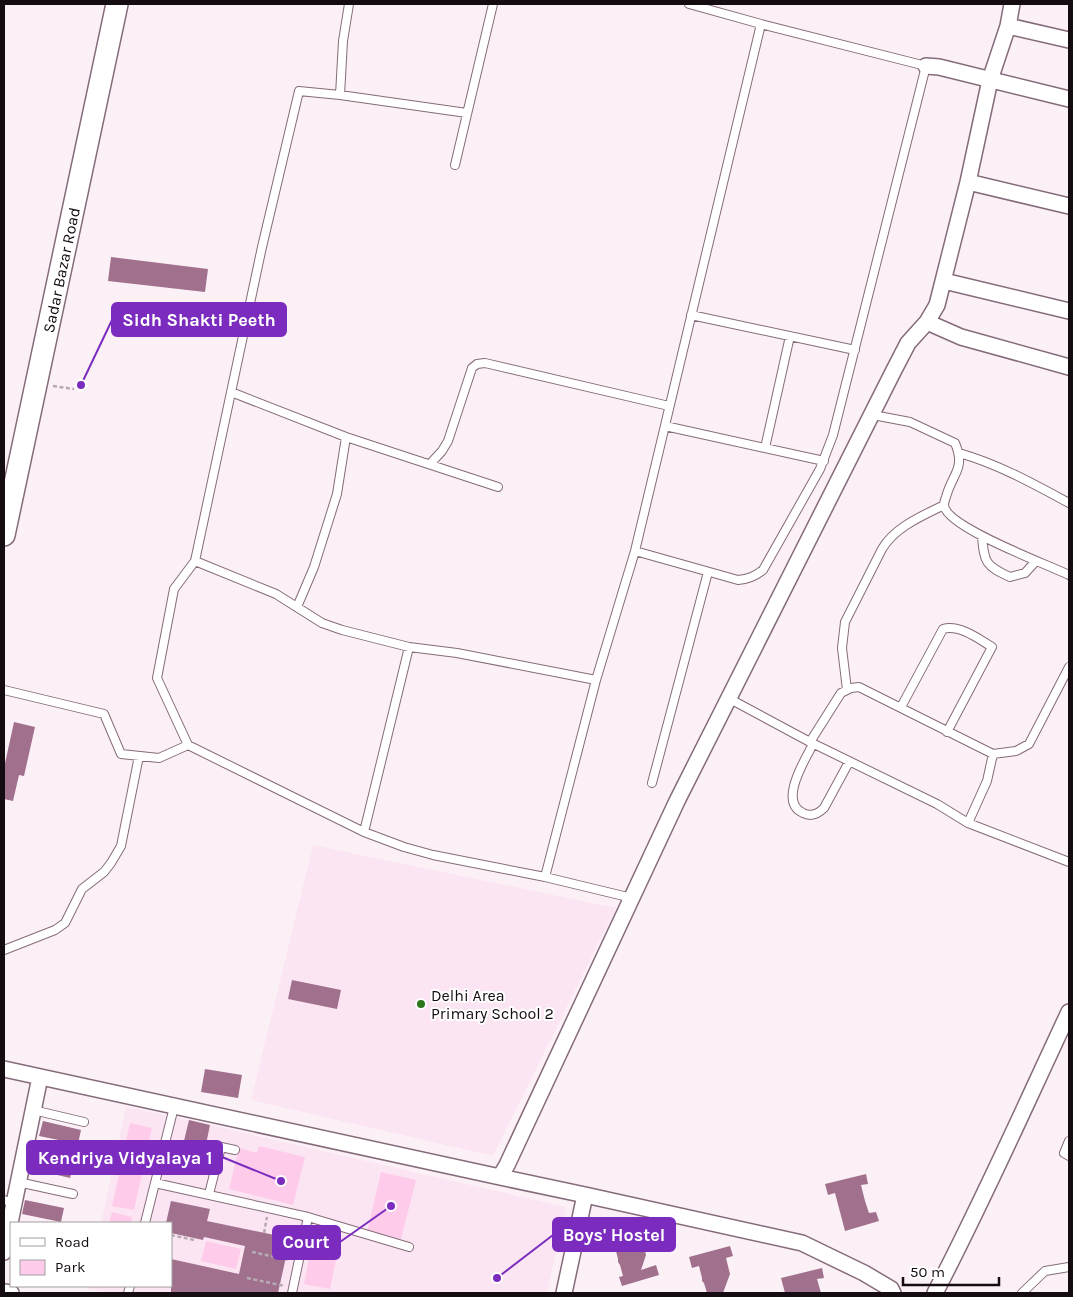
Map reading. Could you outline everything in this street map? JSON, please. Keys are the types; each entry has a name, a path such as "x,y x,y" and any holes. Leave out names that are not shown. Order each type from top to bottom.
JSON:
{"street":[{"name":"Sadar Bazar Road","path":"4,535 117,4"},
{"path":"500,1177 677,801 730,699 853,450 873,415 908,344 937,306 968,182 990,80 1008,26 1012,4"},
{"path":"1008,26 1069,40"},
{"path":"926,66 939,67 1069,99"},
{"path":"968,182 1069,206"},
{"path":"944,281 1069,311"},
{"path":"926,322 961,336 1069,367"},
{"path":"935,1293 978,1210 1069,1012"},
{"path":"4,1069 802,1242 864,1273 891,1289 893,1293"},
{"path":"4,1252 10,1231 9,1202 18,1182 40,1077"},
{"path":"564,1293 585,1195"},
{"path":"4,1292 11,1293"}],"lane":[{"path":"340,95 343,41 349,4"},
{"path":"455,165 493,4"},
{"path":"635,551 738,580 746,580 763,570 824,461 833,435 926,66 760,24 690,4"},
{"path":"545,877 596,680 635,551 760,24"},
{"path":"467,113 299,91 262,247 195,561 174,589 157,678 188,745 364,832 404,847 433,855 545,877 632,898"},
{"path":"691,315 855,350"},
{"path":"765,448 790,336"},
{"path":"430,464 448,441 472,368 477,364 485,363 669,406"},
{"path":"231,392 346,437 498,487"},
{"path":"873,415 910,422 955,443 959,453 959,466 944,505 948,514 982,536 1069,575"},
{"path":"665,426 824,461"},
{"path":"297,607 314,567 337,494 346,437"},
{"path":"959,453 981,459 1039,486 1069,503"},
{"path":"847,690 842,648 845,622 882,549 887,541 911,522 944,505"},
{"path":"982,536 985,560 995,570 1010,577 1025,573 1036,561"},
{"path":"195,561 276,594 322,623 342,630 409,647 457,653 596,680"},
{"path":"652,783 708,572"},
{"path":"901,707 943,629 950,627 960,630 992,646 947,732"},
{"path":"364,832 409,647"},
{"path":"850,762 824,808 819,813 807,815 795,808 793,804 793,790 811,743 841,693 859,687 993,754 1016,751 1029,744 1069,667"},
{"path":"4,690 104,714 121,754 159,758 188,745"},
{"path":"730,699 811,743 937,804 968,823 1069,862"},
{"path":"968,823 987,781 993,754"},
{"path":"4,950 55,930 65,924 79,893 111,864 121,846 139,756"},
{"path":"145,1222 174,1107"},
{"path":"33,1110 84,1122"},
{"path":"1069,1141 1064,1153 1069,1156"},
{"path":"26,1144 77,1156"},
{"path":"209,1194 221,1147 235,1150"},
{"path":"18,1182 73,1194"},
{"path":"155,1183 308,1217 409,1247"},
{"path":"292,1290 308,1217"},
{"path":"1022,1293 1045,1271 1069,1267"}],"path":[{"path":"37,383 74,389"},
{"path":"264,1233 269,1208"},
{"path":"172,1235 194,1240"},
{"path":"252,1252 298,1262"},
{"path":"247,1278 292,1290"}],"shaded area":[{"name":"Delhi Area Primary School 2","path":"313,845 616,908 493,1156 251,1100"},
{"path":"126,1107 189,1120 182,1149 204,1154 210,1125 566,1207 547,1293 108,1293 87,1289 88,1287 172,1287 172,1222 101,1222"}],"green space":[{"path":"130,1123 152,1128 134,1210 112,1206"},
{"path":"259,1146 305,1157 293,1205 229,1189 239,1148 257,1153"},
{"path":"381,1172 416,1180 401,1239 367,1232"},
{"path":"112,1212 132,1217 131,1222 109,1222"},
{"path":"314,1231 341,1236 330,1289 304,1284"},
{"path":"206,1241 241,1249 236,1269 201,1261"}],"building":[{"path":"111,257 208,269 205,292 108,281"},
{"path":"14,722 35,727 24,776 19,775 13,801 4,799 4,768"},
{"path":"292,980 341,990 337,1009 288,999"},
{"path":"205,1069 242,1075 238,1098 201,1092"},
{"path":"189,1120 210,1125 204,1154 182,1149"},
{"path":"43,1121 81,1130 78,1144 39,1136"},
{"path":"35,1155 74,1163 70,1178 32,1169"},
{"path":"866,1174 868,1184 861,1185 865,1201 869,1213 876,1212 879,1221 845,1231 835,1193 828,1195 825,1184"},
{"path":"25,1200 64,1208 61,1222 22,1214"},
{"path":"171,1201 210,1209 207,1221 294,1239 290,1258 286,1257 278,1293 171,1293 172,1259 239,1274 245,1246 204,1237 203,1240 172,1233 172,1222 166,1222"},
{"path":"646,1228 649,1237 642,1239 646,1255 641,1270 656,1265 659,1275 622,1286 619,1277 623,1276 615,1247 608,1249 605,1238"},
{"path":"730,1246 733,1256 726,1258 730,1274 723,1293 707,1293 699,1266 692,1268 689,1257"},
{"path":"822,1268 824,1278 817,1279 821,1293 785,1293 781,1278"}],"place":[{"name":"Sidh Shakti Peeth","path":"81,385"},
{"name":"Delhi Area Primary School 2","path":"421,1004"},
{"name":"Kendriya Vidyalaya 1","path":"281,1181"},
{"name":"Court","path":"391,1206"},
{"name":"Boys' Hostel","path":"497,1278"}]}
